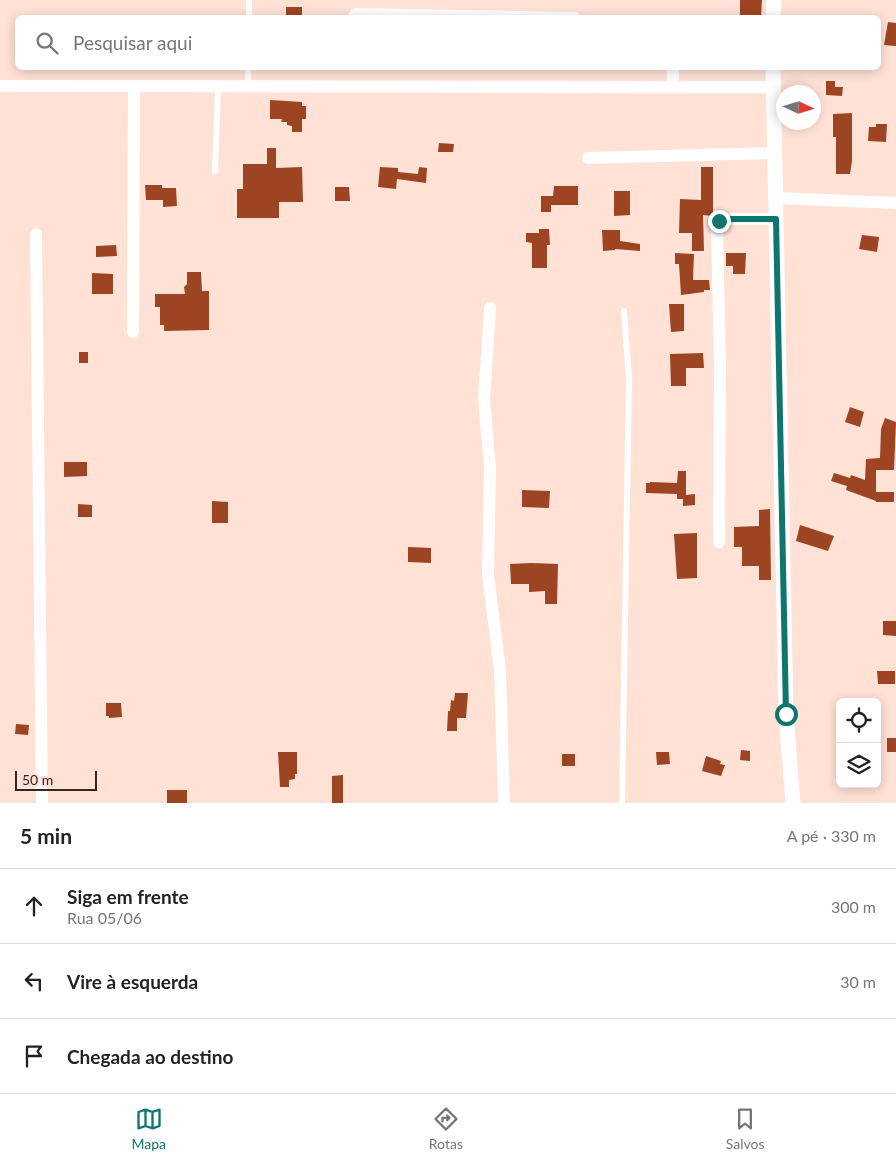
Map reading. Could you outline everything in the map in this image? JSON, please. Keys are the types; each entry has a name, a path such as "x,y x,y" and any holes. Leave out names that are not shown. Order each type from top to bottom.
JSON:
{"street":[{"path":"774,0 774,15"},
{"path":"355,14 410,15"},
{"path":"673,70 673,87"},
{"path":"773,70 786,714 793,803"},
{"path":"0,86 772,87"},
{"path":"132,332 134,86"},
{"path":"588,158 775,153"},
{"path":"776,198 896,203"},
{"path":"719,542 720,365 717,228 719,221 725,219 776,219"},
{"path":"36,234 42,803"},
{"path":"490,308 484,399 490,467 488,575 500,670 504,803"}],"lane":[{"path":"249,0 249,15"},
{"path":"248,70 248,86"},
{"path":"215,171 218,86"},
{"path":"622,803 629,379 624,311"}],"building":[{"path":"740,0 762,0 761,15 740,15"},
{"path":"286,7 302,7 302,15 286,15"},
{"path":"888,22 896,23 896,46 884,45"},
{"path":"826,81 835,81 835,87 843,87 842,96 826,95"},
{"path":"270,100 302,102 302,106 306,106 306,119 302,119 302,132 292,132 292,126 287,125 287,122 281,122 282,119 270,119"},
{"path":"852,113 852,161 850,174 836,174 836,137 833,137 833,114"},
{"path":"876,124 887,124 886,142 868,141 869,127 876,127"},
{"path":"439,143 454,144 453,152 438,152"},
{"path":"267,148 276,148 276,168 302,167 303,202 279,202 279,218 237,218 237,189 243,189 243,164 267,164"},
{"path":"380,167 398,168 398,172 418,174 419,167 427,168 426,183 397,179 396,189 378,187"},
{"path":"701,167 713,167 713,216 703,215 704,251 692,251 692,233 679,233 680,199 701,200"},
{"path":"145,185 162,185 162,188 176,188 177,206 163,207 163,200 146,200"},
{"path":"554,186 578,186 578,205 551,205 551,212 541,212 541,196 553,196"},
{"path":"335,187 349,187 350,201 335,201"},
{"path":"614,191 630,191 630,215 614,216"},
{"path":"539,229 549,229 550,245 547,245 547,268 532,268 532,243 526,242 526,233 539,233"},
{"path":"602,230 620,230 620,241 640,244 640,251 615,249 603,251"},
{"path":"862,235 879,237 877,252 859,249"},
{"path":"116,245 117,256 96,257 96,246"},
{"path":"675,253 694,254 693,280 709,280 710,290 681,295 679,264 675,264"},
{"path":"726,253 746,253 745,274 733,274 733,266 726,266"},
{"path":"187,272 201,272 202,291 209,291 209,330 164,331 164,325 160,325 160,307 155,307 155,294 185,294 184,287 187,284"},
{"path":"92,273 113,274 113,294 92,294"},
{"path":"669,304 684,304 684,331 671,332"},
{"path":"79,352 88,352 88,363 79,363"},
{"path":"703,353 704,368 686,368 686,386 671,386 670,354"},
{"path":"850,407 864,412 860,427 845,422"},
{"path":"885,418 896,422 894,470 876,470 876,492 894,492 894,502 876,502 846,490 847,486 831,481 834,473 850,478 851,475 865,480 866,459 880,458 881,429"},
{"path":"64,462 87,462 87,476 64,477"},
{"path":"678,471 686,471 686,495 695,494 695,505 683,506 683,499 677,499 677,494 646,493 646,483 677,483"},
{"path":"522,490 550,491 549,508 522,507"},
{"path":"212,501 228,502 228,523 212,523"},
{"path":"78,504 92,505 92,517 78,517"},
{"path":"770,509 771,580 759,580 759,566 742,566 742,547 734,547 734,527 759,526 759,510"},
{"path":"800,525 834,536 828,551 796,541"},
{"path":"697,533 697,578 677,579 674,534"},
{"path":"408,547 431,548 431,563 408,562"},
{"path":"510,564 558,564 557,604 545,604 545,591 529,592 529,584 511,584"},
{"path":"883,621 896,621 896,636 883,635"},
{"path":"877,671 895,671 895,684 878,684"},
{"path":"455,693 468,693 466,718 457,718 457,731 447,731 448,711 450,711 451,700 454,701"},
{"path":"106,703 121,703 122,717 109,718 109,716 106,716"},
{"path":"16,724 29,725 28,735 15,734"},
{"path":"887,738 896,738 896,752 887,752"},
{"path":"741,750 750,751 750,761 740,760"},
{"path":"278,752 297,752 297,774 295,774 295,779 289,780 289,787 280,787"},
{"path":"656,752 669,752 670,764 657,765"},
{"path":"562,754 575,754 575,766 562,766"},
{"path":"706,756 721,761 720,764 725,765 721,776 702,771"},
{"path":"343,775 343,803 332,803 332,776"},
{"path":"167,790 187,790 187,803 167,803"}],"route":[{"path":"719,221 725,219 776,219 786,714"}]}
